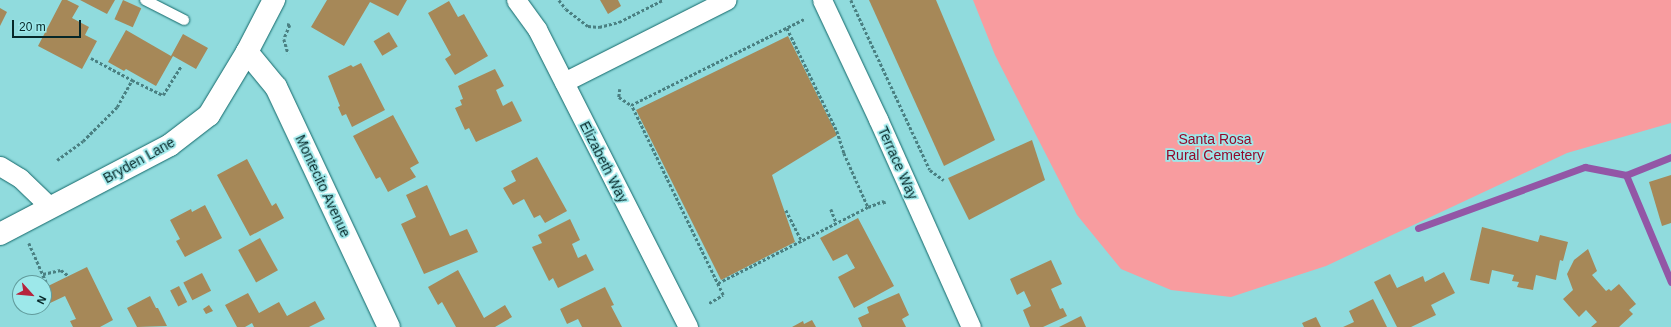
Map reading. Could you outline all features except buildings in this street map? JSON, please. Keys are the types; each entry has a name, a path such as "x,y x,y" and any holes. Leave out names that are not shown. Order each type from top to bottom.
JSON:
{"street":[{"name":"Bryden Lane","path":"0,234 170,145 209,115 247,52 274,0"},
{"name":"Elizabeth Way","path":"516,0 536,29 564,82 688,327"},
{"name":"Terrace Way","path":"822,0 878,119 971,327"},
{"path":"564,82 723,1"},
{"name":"Montecito Avenue","path":"247,52 276,87 389,327"},
{"path":"0,166 20,178 50,207"}],"lane":[{"path":"145,0 184,20"}],"path":[{"path":"560,0 566,9 588,26 599,27 619,22 663,0"},
{"path":"851,0 930,170 944,180"},
{"path":"631,105 804,19"},
{"path":"288,53 284,39 290,25"},
{"path":"786,28 837,131 844,153 868,207"},
{"path":"92,58 132,80 164,95 181,66"},
{"path":"57,160 83,142 118,106 132,80"},
{"path":"620,89 620,97 631,105 723,294 709,303"},
{"path":"718,283 797,244 796,242 836,222 884,201 885,204"},
{"path":"831,209 836,222"},
{"path":"786,210 801,240"},
{"path":"29,243 43,274 61,270 69,276"}],"green space":[{"name":"Santa Rosa Rural Cemetery","path":"973,0 1671,0 1671,123 1567,153 1326,266 1231,297 1171,290 1121,269 1077,215 995,55"}],"waterway":[{"path":"1626,175 1671,157"},
{"path":"1418,228 1585,167 1626,175"},
{"path":"1626,175 1671,282"}]}
